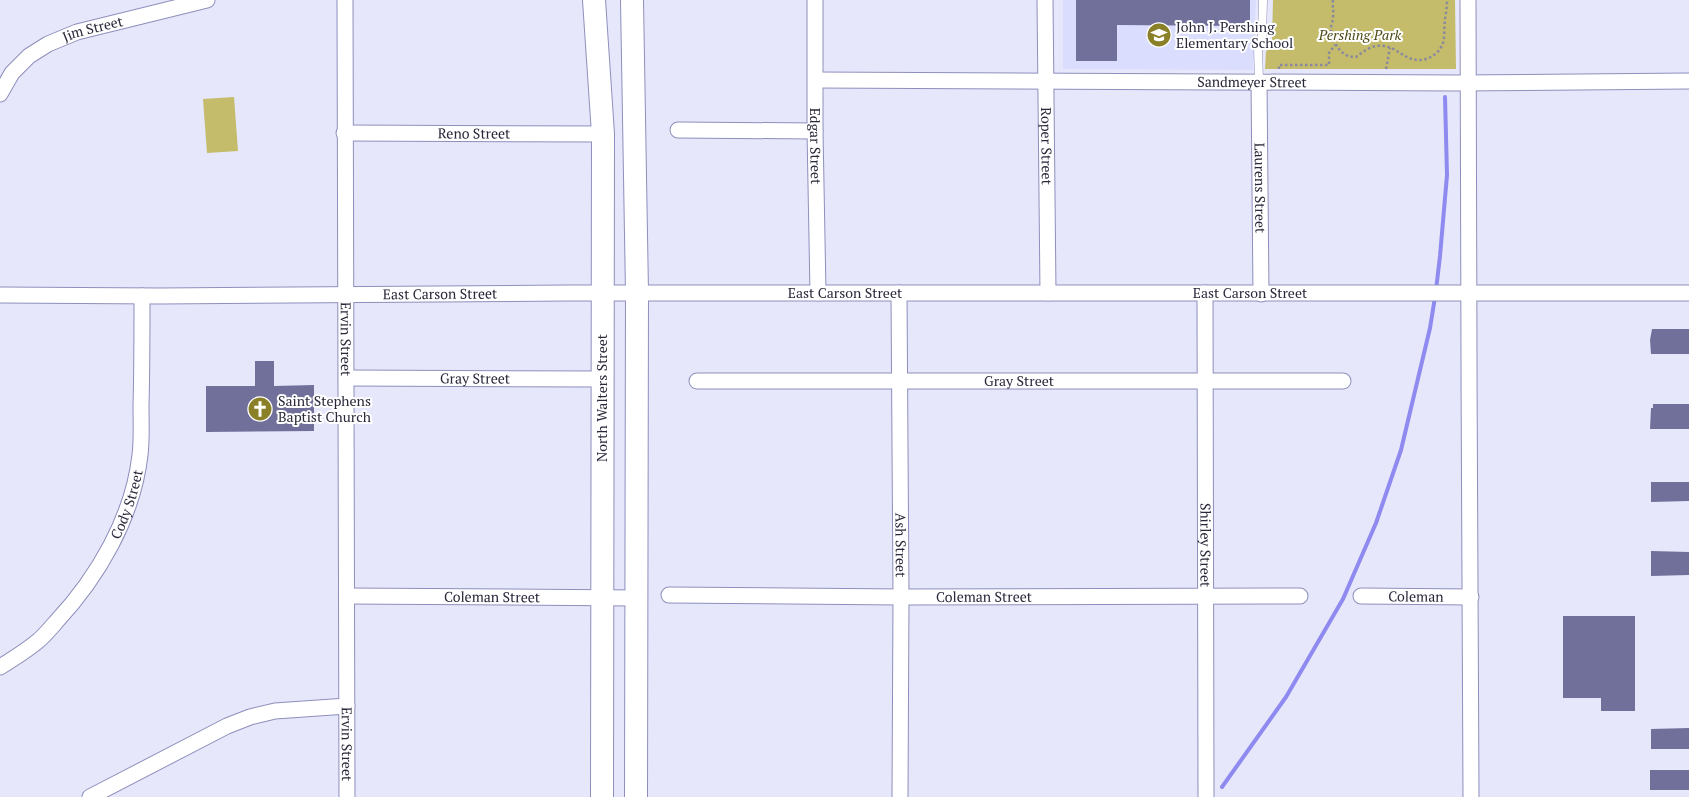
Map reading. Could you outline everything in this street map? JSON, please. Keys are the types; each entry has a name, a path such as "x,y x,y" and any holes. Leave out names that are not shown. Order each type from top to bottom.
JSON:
{"main road":[{"name":"North Walters Street","path":"594,0 603,134 602,797"},
{"path":"632,0 637,292 636,797"}],"street":[{"name":"Jim Street","path":"0,94 12,73 29,56 48,44 77,32 207,0"},
{"name":"Ervin Street","path":"345,0 347,797"},
{"name":"Edgar Street","path":"815,0 818,293"},
{"name":"Roper Street","path":"1045,0 1048,293"},
{"path":"1468,0 1471,797"},
{"name":"Sandmeyer Street","path":"816,80 1468,83 1689,81"},
{"name":"Laurens Street","path":"1259,82 1261,294"},
{"path":"678,130 815,131"},
{"name":"Reno Street","path":"344,133 603,134"},
{"name":"East Carson Street","path":"0,295 142,296 603,292 1689,293"},
{"name":"Ash Street","path":"900,293 900,797"},
{"name":"Shirley Street","path":"1205,293 1206,797"},
{"name":"Cody Street","path":"0,667 23,653 39,640 66,611 102,561 116,536 131,496 140,455 142,296"},
{"name":"Gray Street","path":"347,378 602,379"},
{"name":"Gray Street","path":"697,381 1343,381"},
{"name":"Coleman Street","path":"669,595 901,597 1300,596"},
{"name":"Coleman Street","path":"347,596 637,598"},
{"name":"Coleman","path":"1361,596 1471,597"},
{"path":"90,797 250,716 275,711 347,706"}],"lane":[{"path":"1259,82 1258,46 1262,36 1263,0"}],"path":[{"path":"1333,0 1334,14 1331,29 1335,45 1347,56 1356,57 1363,50 1384,46 1395,49 1411,59 1417,60 1423,60 1436,54 1443,42 1447,0"},
{"path":"1323,65 1329,66 1329,53 1335,45"},
{"path":"1387,82 1386,65 1390,48"}],"shaded area":[{"name":"John J. Pershing Elementary School","path":"1063,0 1256,0 1253,70 1063,69"}],"green space":[{"name":"Pershing Park","path":"1273,0 1455,0 1456,69 1265,69 1266,52 1272,40"},
{"path":"234,97 238,151 207,153 203,99"}],"building":[{"path":"1076,0 1250,0 1250,23 1242,23 1242,26 1117,25 1117,61 1076,61"},
{"path":"1652,329 1689,329 1689,354 1651,354 1650,340"},
{"name":"Saint Stephens Baptist Church","path":"255,361 274,361 274,386 314,385 314,431 206,432 206,386 255,386"},
{"path":"1653,404 1689,404 1689,429 1650,429 1651,408 1653,408"},
{"path":"1651,482 1689,482 1689,501 1651,502"},
{"path":"1651,551 1689,552 1689,575 1651,576"},
{"path":"1563,616 1635,616 1635,711 1601,711 1601,698 1563,698"},
{"path":"1689,728 1689,749 1651,749 1651,729"},
{"path":"1650,770 1689,770 1689,790 1650,790"}],"waterway":[{"path":"1436,290 1447,175 1445,97"},
{"path":"1222,787 1286,697 1343,599 1376,523 1401,450 1430,328 1435,297"}],"place":[{"name":"John J. Pershing Elementary School","path":"1159,35"},
{"name":"Saint Stephens Baptist Church","path":"260,409"}]}
